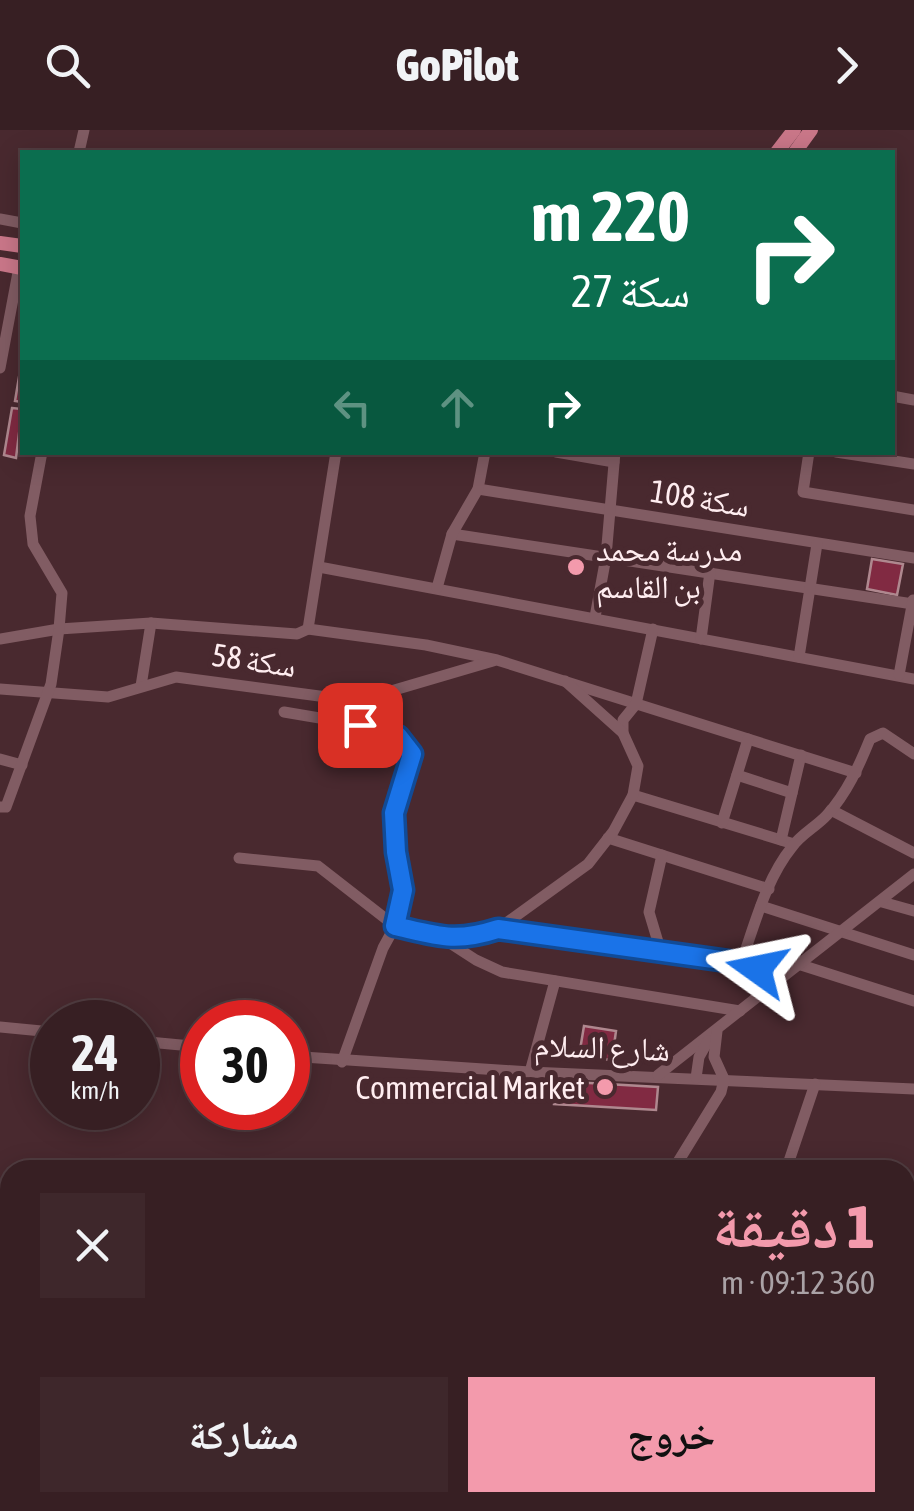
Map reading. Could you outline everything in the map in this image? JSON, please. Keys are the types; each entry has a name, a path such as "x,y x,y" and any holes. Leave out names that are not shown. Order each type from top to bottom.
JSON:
{"main road":[{"path":"779,150 794,130"},
{"path":"0,264 20,268"}],"street":[{"path":"0,368 20,268"},
{"path":"0,807 6,807 48,694 60,629 62,592 32,544 30,516 41,455"},
{"path":"308,629 336,455"},
{"path":"438,588 452,534 478,490 484,455"},
{"path":"809,455 803,492 914,510"},
{"path":"856,455 914,464"},
{"path":"595,618 606,557 614,457"},
{"name":"سكة 108","path":"478,490 914,558"},
{"path":"452,534 913,604"},
{"path":"799,657 816,544"},
{"path":"319,567 914,679"},
{"path":"701,639 710,572"},
{"path":"899,674 914,596"},
{"path":"142,686 151,623"},
{"path":"0,640 60,629 151,623 298,634 308,629 426,645 497,660 856,772"},
{"path":"623,734 626,714 636,704 653,629"},
{"name":"سكة 58","path":"0,690 108,697 176,677 356,701 497,660"},
{"path":"239,858 318,866 395,926 442,938 469,938 498,929 588,864 633,795 638,766 623,734 565,682"},
{"path":"356,701 360,725"},
{"path":"284,712 398,736 412,754 394,813 403,890 395,926 383,948 342,1062"},
{"path":"787,842 831,810 856,772 870,739 883,733 914,754"},
{"path":"722,823 748,740"},
{"path":"742,963 787,842 801,755"},
{"path":"0,758 22,765"},
{"path":"737,775 792,794"},
{"path":"633,795 787,842"},
{"path":"831,810 914,853"},
{"path":"608,838 769,889"},
{"path":"661,952 649,912 662,856"},
{"path":"658,1075 914,874"},
{"path":"882,902 914,912"},
{"path":"762,906 914,955"},
{"path":"498,929 742,963 777,983"},
{"path":"442,938 502,972 740,1012"},
{"path":"801,966 914,1001"},
{"path":"530,1072 554,980"},
{"path":"0,1027 30,1030"},
{"path":"696,1078 704,1070 717,1030"},
{"path":"696,1078 698,1058 717,1030"},
{"path":"680,1160 716,1103 724,1079 714,1058 714,1045"},
{"name":"شارع السلام","path":"310,1058 914,1089"},
{"path":"789,1160 815,1084"}],"building":[{"path":"20,371 20,402 15,401"},
{"path":"12,408 20,409 16,458 4,455"},
{"path":"872,559 903,564 897,595 867,589"},
{"path":"584,1026 616,1031 612,1060 579,1056"},
{"path":"555,1081 658,1087 656,1110 554,1104"}],"place":[{"name":"مدرسة محمد بن القاسم","path":"576,567"},
{"name":"Commercial Market","path":"605,1087"}],"route":[{"path":"360,725 402,738 412,754 394,813 403,890 395,926 442,938 469,938 498,929 742,963 757,969"}]}
